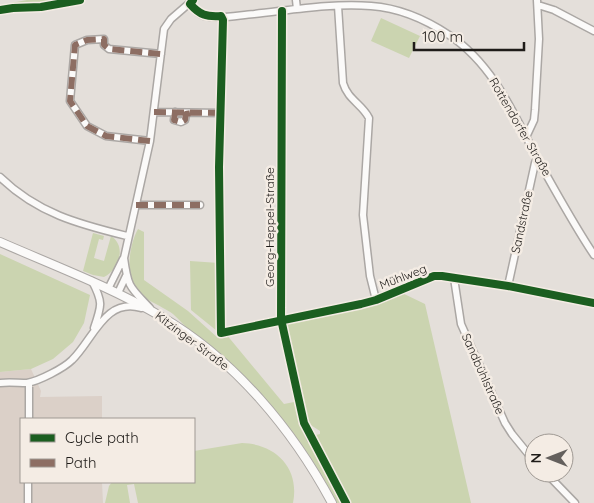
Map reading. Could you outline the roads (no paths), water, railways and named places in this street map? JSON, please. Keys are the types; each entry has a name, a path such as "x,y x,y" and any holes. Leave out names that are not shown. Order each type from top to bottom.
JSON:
{"street":[{"path":"296,0 297,9"},
{"path":"154,312 130,286 126,276 124,258 150,141 164,29 171,19 191,2"},
{"name":"Rottendorfer Straße","path":"191,2 201,15 207,16 338,6 371,6 399,10 426,21 451,36 487,70 499,86 538,158 591,245 594,255"},
{"path":"527,136 534,120 535,110 540,39 538,3 594,31"},
{"path":"338,6 341,33 342,83 354,102 369,118 363,215 370,276 376,300"},
{"name":"Georg-Heppel-Straße","path":"282,11 281,319 304,423 311,439"},
{"path":"150,141 106,136 87,126 70,101 74,54 76,44 87,40 104,39 104,45 109,49 161,54"},
{"path":"154,112 220,113"},
{"name":"Sandstraße","path":"508,286 535,163 538,158"},
{"path":"0,177 29,201 47,210 78,223 128,236"},
{"path":"136,205 200,205"},
{"name":"Kitzinger Straße","path":"0,242 108,289 154,312 212,353 263,402 285,429 304,455 332,503"},
{"path":"108,289 124,258"},
{"path":"118,294 126,276"},
{"name":"Mühlweg","path":"221,333 376,300 425,279 442,276 508,286 594,303"},
{"name":"Sandbühlstraße","path":"454,278 461,324 505,423 524,448"},
{"path":"92,282 101,299 99,314 93,331"},
{"path":"0,383 29,382 50,374 72,361 93,331 114,310 131,305 154,312"},
{"path":"29,382 29,418"},
{"path":"28,483 28,503"},
{"path":"556,483 575,503"}]}
